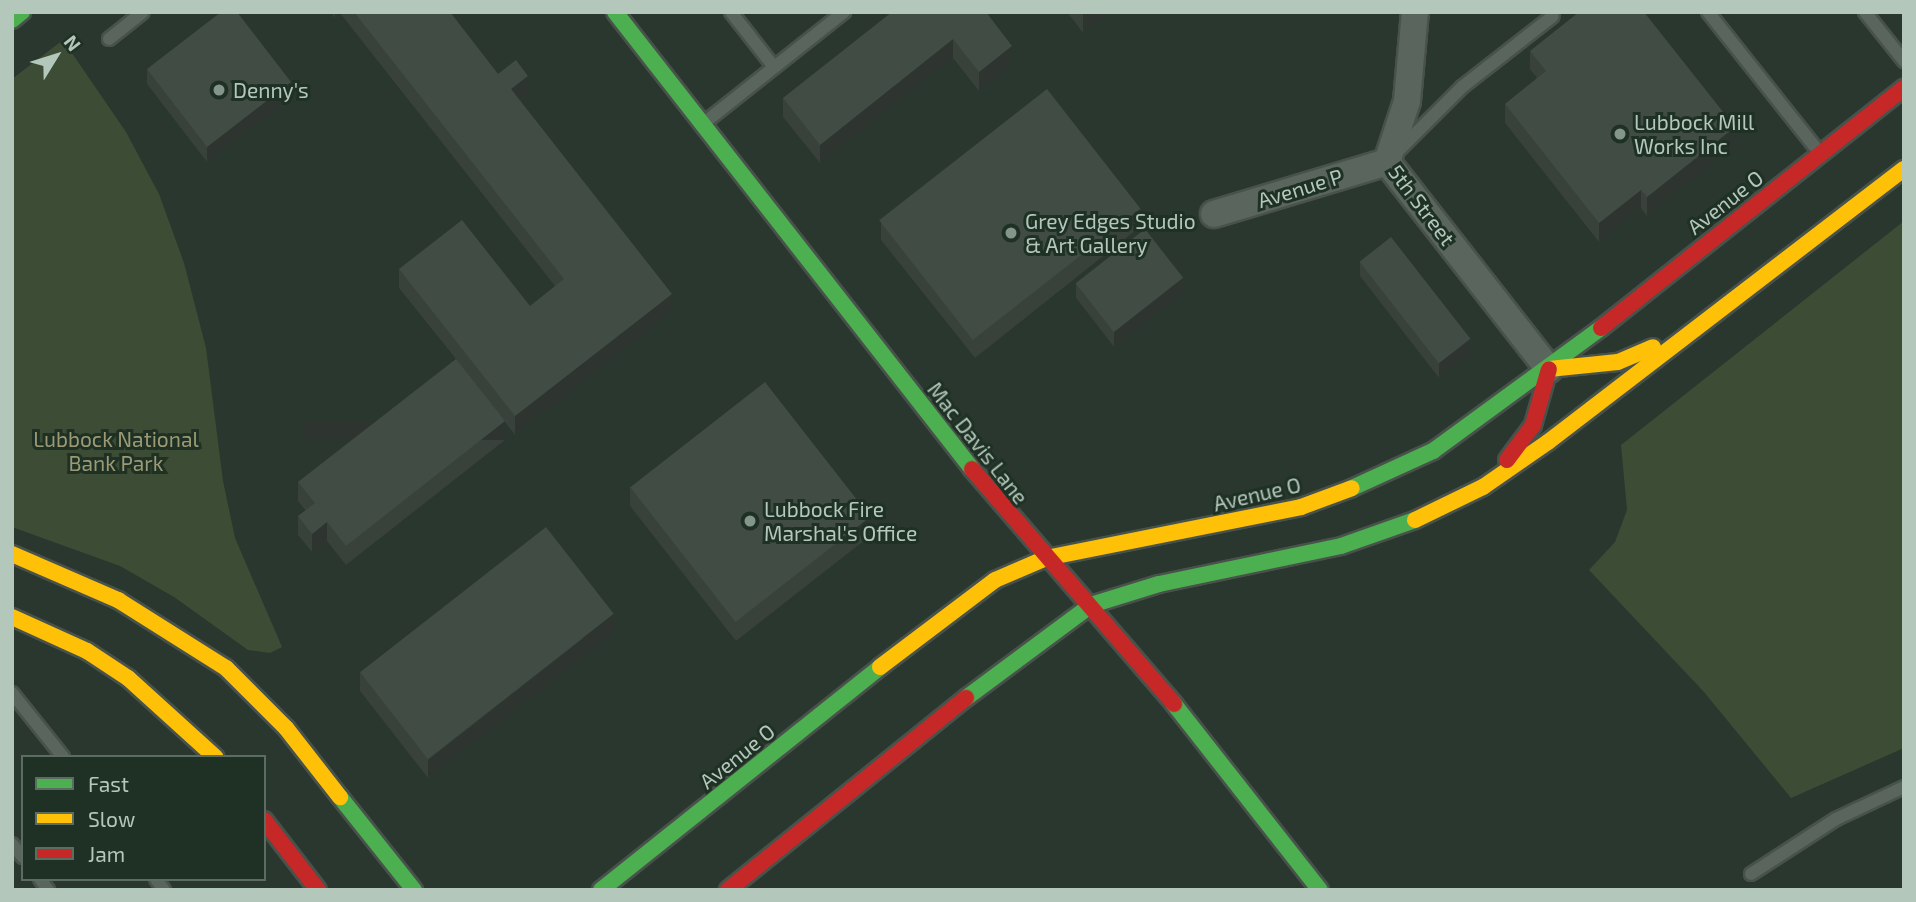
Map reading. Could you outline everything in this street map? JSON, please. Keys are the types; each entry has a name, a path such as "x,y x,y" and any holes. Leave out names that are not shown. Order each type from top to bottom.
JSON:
{"main road":[{"path":"12,20 22,12"},
{"name":"Mac Davis Lane","path":"615,12 1046,558 1091,605 1320,890"},
{"name":"Avenue O","path":"601,890 937,621 995,580 1046,558 1266,517 1352,489 1433,451 1549,369 1904,88"},
{"path":"728,890 1015,659 1091,605 1159,584 1341,547 1434,513 1489,483 1904,169"},
{"path":"1489,483 1533,425 1549,369 1618,362 1721,309"},
{"path":"12,554 118,600 226,668 286,728 414,890"},
{"path":"12,617 87,651 128,678 213,755"},
{"path":"266,823 318,890"}],"street":[{"name":"5th Street","path":"1415,12 1407,101 1387,162 1549,369"},
{"name":"Avenue P","path":"1214,214 1387,162"}],"lane":[{"path":"109,39 143,12"},
{"path":"732,12 774,66"},
{"path":"702,124 844,12"},
{"path":"1708,12 1820,153"},
{"path":"1865,12 1904,61"},
{"path":"1387,162 1462,87 1554,13"},
{"path":"12,693 61,755"},
{"path":"1751,874 1836,819 1904,787"}],"green space":[{"name":"Lubbock National Bank Park","path":"63,40 126,132 159,194 184,263 206,348 223,481 235,538 282,647 270,653 248,650 174,597 120,566 12,527 12,79"},
{"path":"1904,221 1904,748 1791,798 1704,692 1589,570 1615,542 1627,510 1621,445"}],"building":[{"name":"Denny's","path":"221,12 237,12 291,82 207,147 147,69"},
{"path":"354,12 450,12 498,74 516,60 528,76 511,89 672,294 515,416 399,269 462,220 530,306 564,279"},
{"path":"892,12 986,12 1012,46 979,72 953,39 820,145 783,98"},
{"name":"Lubbock Mill Works Inc","path":"1579,12 1644,12 1735,127 1647,197 1641,190 1599,223 1505,104 1546,71 1530,51"},
{"name":"Grey Edges Studio & Art Gallery","path":"1047,89 1141,209 973,340 879,220"},
{"path":"1145,229 1183,278 1114,332 1076,283"},
{"path":"1391,237 1470,339 1439,363 1359,262"},
{"path":"456,359 505,421 346,546 327,522 312,534 298,516 315,503 298,482"},
{"name":"Lubbock Fire Marshal's Office","path":"765,382 870,517 736,622 630,487"},
{"path":"546,527 614,614 428,759 360,672"}],"traffic: fast":[{"path":"12,20 22,12"},
{"path":"615,12 972,469"},
{"path":"1352,488 1433,451 1601,328"},
{"path":"966,698 1091,605 1159,584 1341,546 1415,520"},
{"path":"601,890 880,667"},
{"path":"1174,704 1320,890"},
{"path":"340,797 414,890"}],"traffic: slow":[{"path":"1415,520 1483,487 1548,442 1904,169"},
{"path":"1549,369 1618,362 1653,347"},
{"path":"880,667 995,580 1046,558 1301,507 1352,488"},
{"path":"12,554 118,600 226,668 286,728 340,797"},
{"path":"12,617 87,651 128,678 213,755"}],"traffic: jam":[{"path":"1601,328 1904,88"},
{"path":"1507,460 1533,425 1549,369"},
{"path":"972,469 1174,704"},
{"path":"728,890 966,698"},
{"path":"266,823 318,890"}],"place":[{"name":"Denny's","path":"219,90"},
{"name":"Lubbock Mill Works Inc","path":"1620,134"},
{"name":"Grey Edges Studio & Art Gallery","path":"1011,233"},
{"name":"Lubbock Fire Marshal's Office","path":"750,521"}]}
